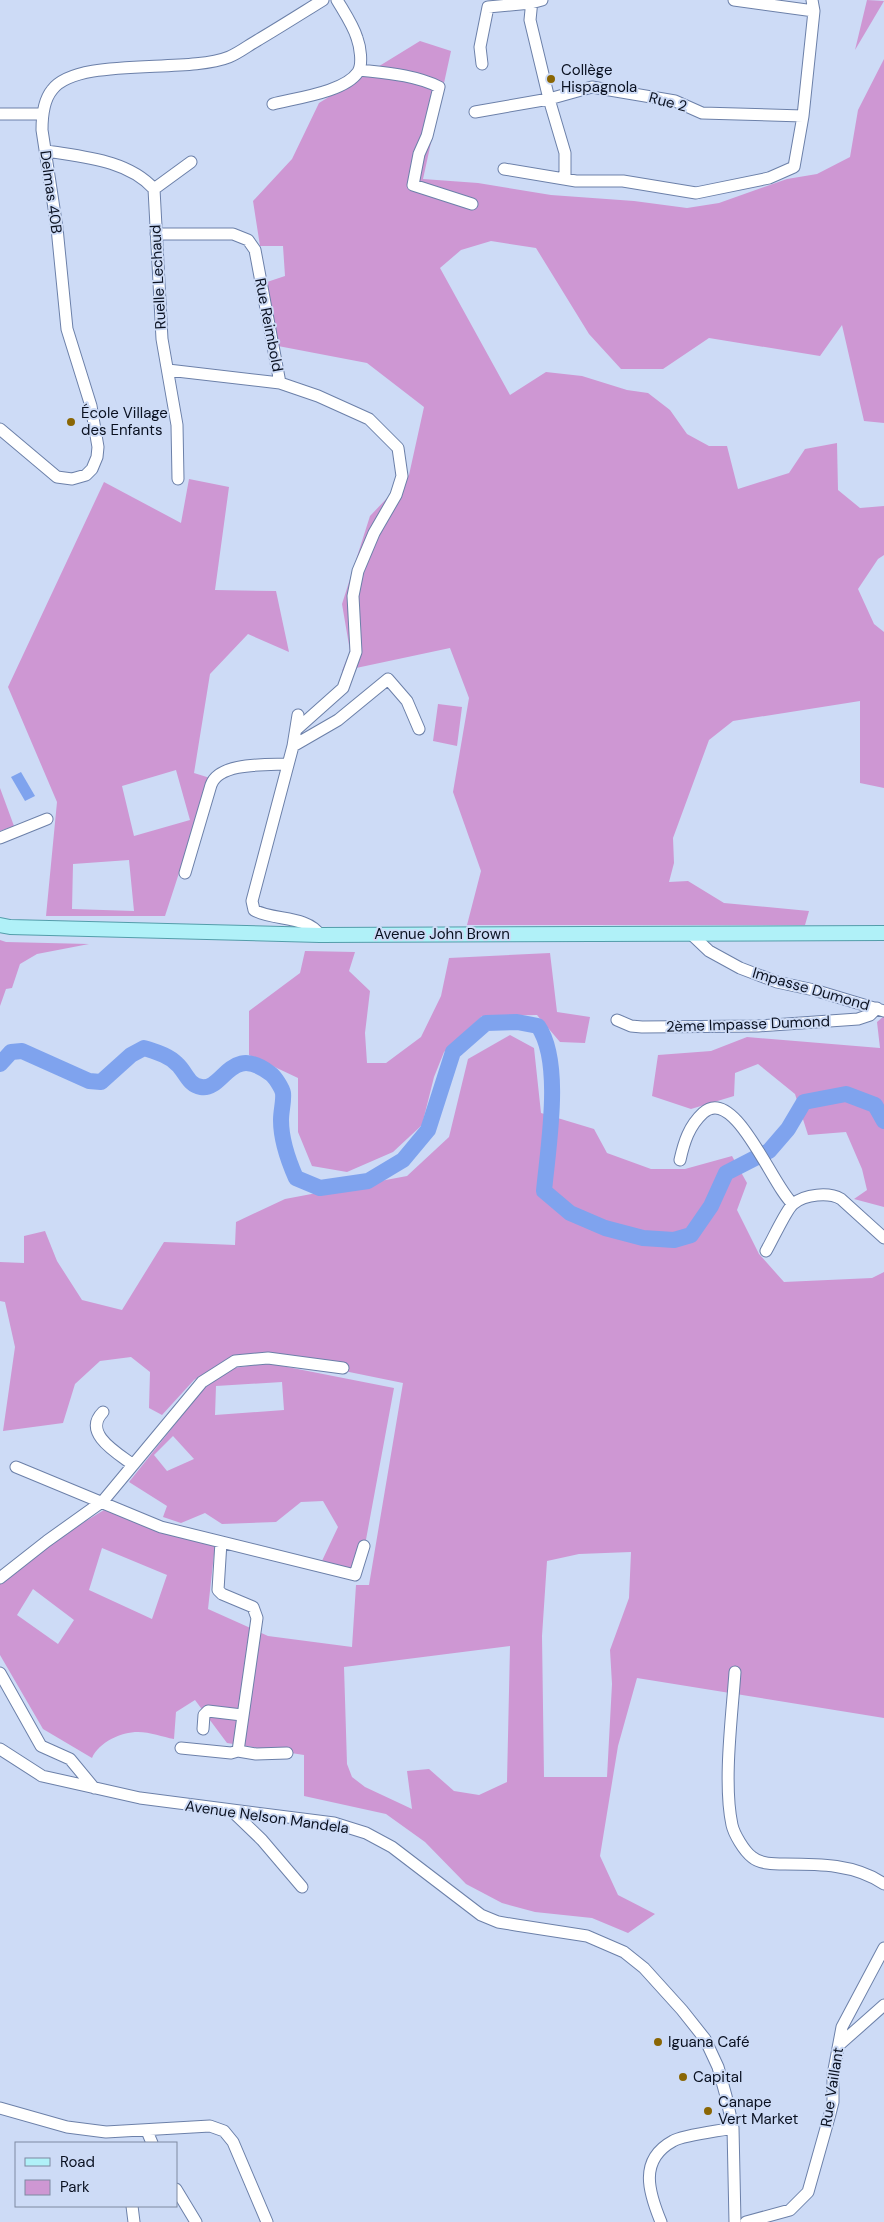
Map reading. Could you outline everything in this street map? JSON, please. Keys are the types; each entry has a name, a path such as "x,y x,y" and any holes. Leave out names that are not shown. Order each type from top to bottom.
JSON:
{"main road":[{"name":"Avenue John Brown","path":"0,925 10,927 155,932 320,935 884,933"}],"street":[{"path":"273,104 332,90 354,77 360,70 358,38 337,0"},
{"path":"504,169 565,179 623,181 696,193 768,178 794,167 803,116 813,5 734,0"},
{"path":"0,114 42,114 52,90 70,77 91,71 165,67 207,62 228,57 319,1"},
{"path":"482,64 480,47 488,7 535,1 530,20 549,99 565,153 565,179"},
{"path":"360,70 387,73 430,83 439,87 427,136 419,154 413,185 416,188 432,191 472,204"},
{"name":"Rue 2","path":"475,112 549,99 592,87 675,101 702,112 803,116"},
{"name":"Delmas 40B","path":"0,428 57,477 72,479 86,475 92,469 97,457 98,448 91,406 67,328 42,114"},
{"path":"47,151 98,160 134,173 146,180 154,189 191,162"},
{"name":"Ruelle Lechaud","path":"154,189 162,339 177,425 178,479"},
{"name":"Rue Reimbold","path":"156,234 233,234 248,240 255,250 280,383 318,396 369,419 398,448 402,476 396,495 374,533 358,571 353,596 356,652 343,688 297,729"},
{"path":"168,370 280,383"},
{"path":"293,746 338,720 388,679 407,701 419,729"},
{"path":"298,714 293,746 252,902 254,910 261,914 301,922 315,928 320,935"},
{"path":"185,873 211,785 216,776 225,770 235,768 288,764"},
{"path":"0,838 47,819"},
{"name":"Impasse Dumond","path":"690,933 709,951 740,968 777,982 880,1010"},
{"name":"2ème Impasse Dumond","path":"617,1020 642,1028 758,1026 858,1019 880,1010"},
{"path":"680,1160 684,1142 693,1124 706,1110 715,1106 722,1108 741,1124 783,1193 793,1204"},
{"path":"766,1251 793,1204 811,1196 834,1195 884,1238"},
{"path":"0,1578 46,1541 103,1501 202,1382 236,1361 268,1358 343,1368"},
{"path":"103,1412 95,1426 98,1433 112,1449 132,1464"},
{"path":"16,1467 161,1526 355,1575 364,1546"},
{"path":"221,1542 218,1590 222,1594 253,1607 257,1618 238,1750"},
{"path":"735,1672 729,1800 732,1827 742,1844 752,1858 770,1864 844,1868 863,1872 884,1884"},
{"path":"0,1673 41,1746 70,1759 94,1788"},
{"path":"203,1729 204,1715 208,1711 242,1715"},
{"path":"181,1748 231,1753 238,1750 256,1754 287,1753"},
{"name":"Avenue Nelson Mandela","path":"0,1749 42,1776 94,1788 140,1798 334,1823 366,1832 392,1847 481,1915 498,1922 587,1936 624,1952 644,1968 706,2039 718,2067 733,2128 736,2222"},
{"path":"231,1810 262,1840 302,1887"},
{"name":"Rue Vaillant","path":"747,2222 790,2210 808,2192 832,2108 833,2075 842,2027 884,1948"},
{"path":"839,2045 884,2005"},
{"path":"0,2108 109,2138 147,2131 210,2126 224,2131 233,2142 267,2222"},
{"path":"661,2222 650,2194 649,2178 652,2163 660,2150 674,2140 733,2128"},
{"path":"147,2131 152,2142"},
{"path":"178,2192 196,2222"},
{"path":"132,2207 134,2222"}],"green space":[{"path":"867,0 884,1 855,50"},
{"path":"420,41 451,51 423,179 478,183 551,195 634,201 687,208 719,203 787,179 817,174 850,157 858,110 884,59 884,423 864,421 842,325 820,356 709,338 663,369 621,369 589,334 536,248 491,241 461,250 440,268 510,395 546,372 582,376 627,390 648,393 670,410 687,434 709,446 727,446 738,489 789,473 805,449 837,443 838,490 860,508 884,506 884,555 878,559 858,589 874,624 884,632 884,788 860,783 860,701 733,721 709,740 673,838 674,863 669,882 688,881 724,903 809,911 805,925 467,925 481,871 453,792 469,698 450,648 342,671 350,651 342,604 370,516 409,475 424,407 367,363 278,346 267,282 285,276 283,246 260,246 253,201 292,159 319,103"},
{"path":"189,479 229,487 215,590 276,591 289,652 248,634 210,674 194,773 210,778 165,916 46,916 57,802 8,687 104,482 181,523","holes":["176,770 190,820 134,836 122,786","129,860 134,911 72,909 73,864"]},
{"path":"438,704 462,707 457,746 433,741"},
{"path":"0,788 14,826 0,831"},
{"path":"0,940 6,942 89,944 37,954 20,964 12,988 6,989 0,1006"},
{"path":"305,951 355,952 349,971 370,991 365,1033 367,1063 386,1063 421,1037 441,996 449,958 550,953 557,1012 590,1017 585,1043 560,1042 537,1015 482,1016 444,1052 434,1077 422,1125 393,1152 347,1172 312,1166 298,1132 298,1078 249,1055 249,1011 300,973"},
{"path":"884,1016 884,1207 854,1199 867,1190 862,1169 846,1132 808,1135 795,1094 758,1064 735,1073 734,1096 691,1109 652,1096 658,1055 711,1051 747,1037 880,1048 877,1022"},
{"path":"510,1035 534,1048 541,1113 594,1129 607,1153 651,1169 685,1169 732,1156 747,1183 737,1210 759,1254 784,1282 872,1278 884,1272 884,1718 637,1678 618,1746 600,1856 618,1895 655,1914 628,1933 592,1918 535,1912 502,1903 466,1884 425,1842 386,1814 304,1796 304,1755 227,1743 195,1700 176,1712 174,1739 143,1732 131,1732 105,1743 95,1752 92,1758 43,1729 0,1655 0,1570 35,1552 104,1510 215,1545 208,1609 268,1636 352,1647 356,1585 369,1585 403,1383 266,1355 227,1359 194,1380 162,1415 149,1408 150,1372 131,1357 100,1361 75,1384 63,1423 3,1431 15,1347 5,1302 0,1301 0,1262 24,1263 24,1236 45,1231 57,1261 82,1300 122,1310 164,1242 235,1245 236,1222 285,1199 407,1176 449,1137 468,1059","holes":["102,1548 167,1575 152,1619 89,1590","631,1552 629,1598 610,1650 612,1684 607,1777 544,1777 542,1636 547,1561 579,1554","33,1589 74,1620 58,1644 17,1615","510,1646 507,1782 479,1795 454,1791 429,1769 407,1771 412,1809 365,1787 352,1777 347,1764 344,1667"]},
{"path":"267,1363 394,1388 360,1572 321,1563 338,1527 323,1501 301,1502 276,1522 222,1524 205,1513 181,1523 163,1517 167,1506 129,1482 204,1388 234,1368","holes":["282,1382 284,1410 215,1415 216,1386","173,1436 194,1459 167,1471 154,1455"]}],"water":[{"path":"21,772 35,796 25,801 11,777"}],"waterway":[{"path":"0,1064 11,1052 22,1051 89,1081 101,1082 131,1055 144,1048 170,1058 180,1067 193,1084 201,1087 209,1086 216,1082 237,1065 246,1063 257,1066 273,1075 283,1093 282,1135 296,1178 320,1188 368,1181 403,1160 428,1130 453,1052 486,1023 517,1022 538,1026 546,1042 552,1082 552,1106 544,1191 570,1213 605,1228 643,1238 674,1240 691,1235 711,1206 726,1173 769,1151 788,1129 804,1102 846,1094 875,1105 884,1121"}],"place":[{"name":"Collège Hispagnola","path":"551,79"},
{"name":"École Village des Enfants","path":"71,422"},
{"name":"Iguana Café","path":"658,2042"},
{"name":"Capital","path":"683,2077"},
{"name":"Canape Vert Market","path":"708,2111"}]}
